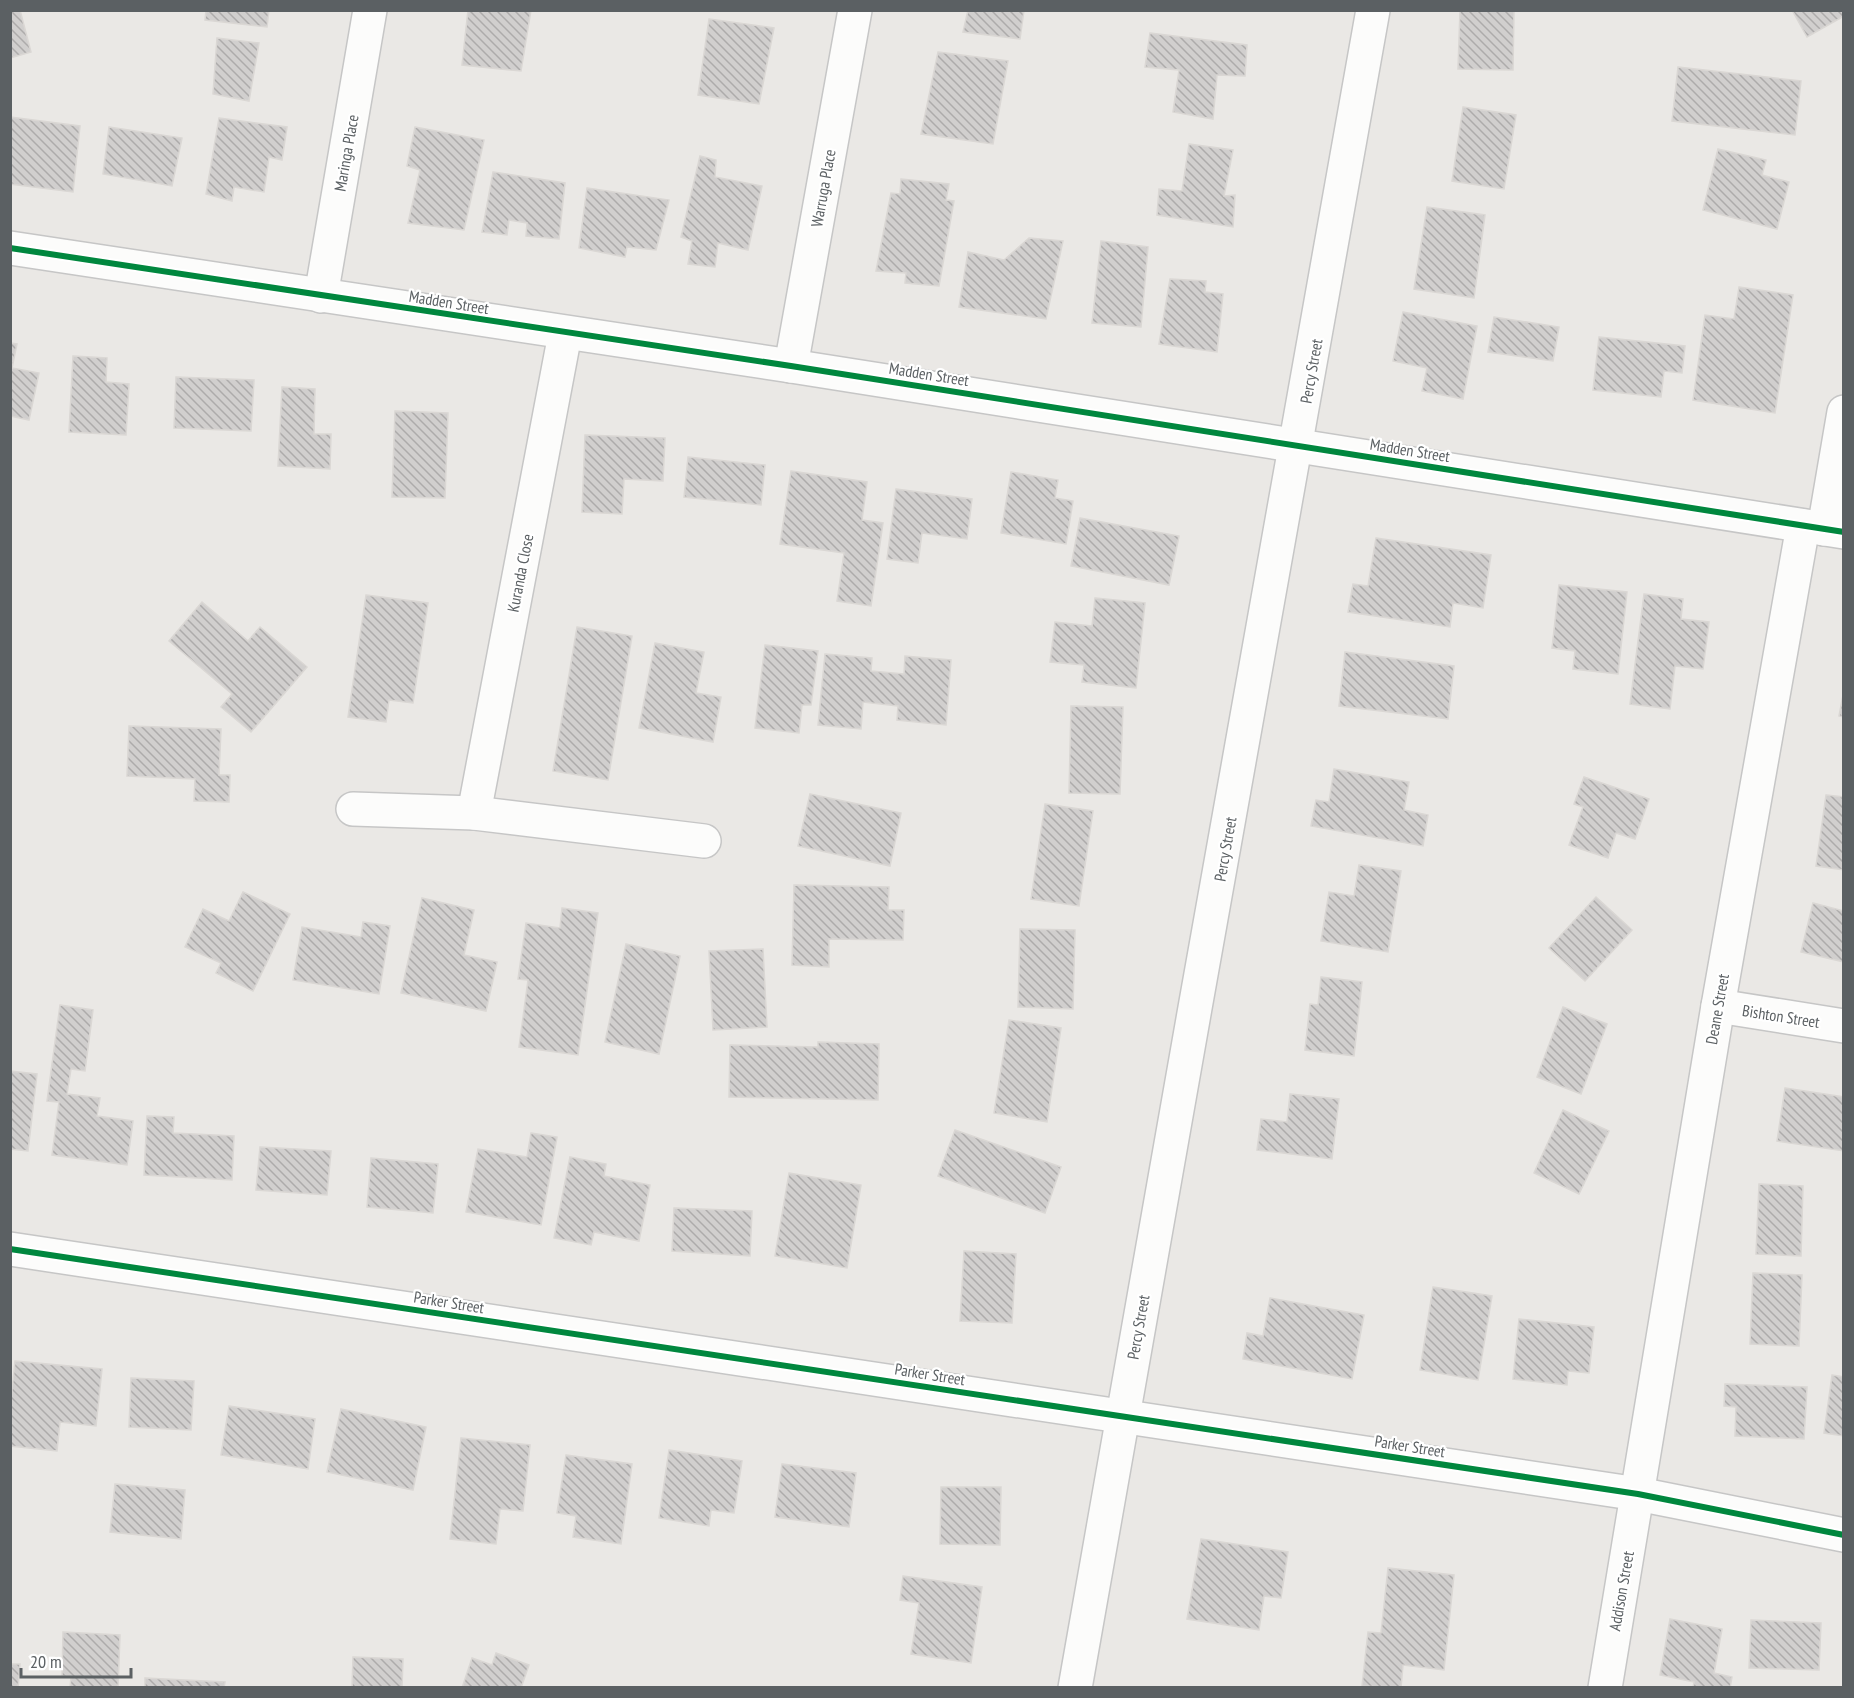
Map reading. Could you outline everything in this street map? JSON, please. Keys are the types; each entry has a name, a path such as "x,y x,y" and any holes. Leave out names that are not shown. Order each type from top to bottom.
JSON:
{"street":[{"name":"Maringa Place","path":"321,296 370,10"},
{"name":"Warruga Place","path":"791,366 855,10"},
{"name":"Percy Street","path":"1075,1688 1122,1416 1298,446 1373,10"},
{"name":"Madden Street","path":"10,248 565,334 791,366 1824,529"},
{"name":"Kuranda Close","path":"474,813 565,334"},
{"name":"Deane Street","path":"1638,1494 1718,1006 1824,529 1844,412"},
{"path":"352,809 474,813 704,841"},
{"name":"Bishton Street","path":"1718,1006 1844,1026"},
{"name":"Parker Street","path":"10,1249 1638,1494 1844,1535"},
{"name":"Addison Street","path":"1605,1688 1638,1494"}],"building":[{"path":"10,10 20,10 31,52 10,58"},
{"path":"206,10 269,10 267,27 205,20"},
{"path":"468,10 531,10 521,71 462,65"},
{"path":"968,10 1024,10 1020,39 963,32"},
{"path":"1460,10 1514,10 1513,70 1458,69"},
{"path":"1792,10 1844,10 1844,16 1807,37"},
{"path":"709,19 774,28 759,104 698,95"},
{"path":"1150,33 1247,45 1245,76 1217,75 1213,119 1173,112 1179,70 1145,67"},
{"path":"217,38 259,43 249,101 213,94"},
{"path":"938,52 1008,61 993,144 921,134"},
{"path":"1678,67 1801,81 1795,135 1672,121"},
{"path":"1463,107 1516,115 1504,189 1452,181"},
{"path":"10,117 80,126 73,192 10,184"},
{"path":"219,118 287,127 282,160 269,157 264,192 234,187 232,201 206,194"},
{"path":"109,127 182,138 172,186 103,174"},
{"path":"415,127 484,140 464,230 408,223 420,170 407,166"},
{"path":"1189,144 1233,150 1224,196 1235,195 1233,227 1157,215 1159,189 1182,191"},
{"path":"1718,149 1766,160 1762,175 1789,182 1777,229 1703,210"},
{"path":"700,156 716,160 715,177 762,186 748,250 718,243 715,267 688,264 692,241 681,237"},
{"path":"493,172 565,183 559,239 526,236 527,223 509,220 507,235 482,232"},
{"path":"901,179 949,184 946,200 954,201 939,286 905,283 906,273 876,271 891,193 900,194"},
{"path":"587,188 669,200 656,250 627,247 625,257 579,248"},
{"path":"1427,207 1485,215 1474,298 1414,289"},
{"path":"1029,238 1063,241 1046,319 959,307 968,252 1004,260"},
{"path":"1101,241 1148,247 1141,327 1092,323"},
{"path":"1170,279 1206,281 1205,292 1223,294 1217,352 1159,344"},
{"path":"1739,287 1793,295 1775,413 1693,400 1705,315 1734,319"},
{"path":"1403,312 1477,326 1463,399 1422,391 1427,368 1393,361"},
{"path":"1494,317 1559,327 1553,361 1488,352"},
{"path":"1599,337 1685,346 1682,373 1664,371 1661,397 1593,390"},
{"path":"10,343 17,344 12,368 39,373 29,420 10,416"},
{"path":"73,356 107,358 106,382 129,384 126,435 69,432"},
{"path":"176,377 254,380 251,431 174,428"},
{"path":"282,387 315,389 314,434 331,434 330,469 278,466"},
{"path":"395,411 448,413 445,498 392,497"},
{"path":"585,435 665,438 663,481 624,479 622,514 582,512"},
{"path":"688,457 765,465 761,505 684,497"},
{"path":"791,471 867,482 862,520 883,523 871,606 837,601 844,553 780,544"},
{"path":"1011,472 1058,480 1055,498 1073,501 1066,544 1001,533"},
{"path":"896,489 972,499 967,539 922,533 918,563 887,559"},
{"path":"1080,518 1179,536 1169,585 1071,566"},
{"path":"1376,538 1491,555 1483,608 1453,603 1450,627 1348,612 1353,584 1368,586"},
{"path":"1559,585 1627,592 1618,674 1573,669 1575,651 1552,648"},
{"path":"1644,594 1683,599 1681,619 1709,622 1703,669 1675,666 1670,709 1630,704"},
{"path":"366,595 428,603 413,703 389,700 386,722 348,717"},
{"path":"1095,598 1145,603 1136,688 1082,682 1084,665 1050,662 1055,622 1092,626"},
{"path":"202,602 248,641 260,627 307,667 251,732 221,707 232,694 169,641"},
{"path":"577,627 632,636 608,780 553,771"},
{"path":"655,643 704,652 696,693 721,697 713,742 639,728"},
{"path":"765,645 818,651 811,705 802,705 799,733 755,728"},
{"path":"1345,652 1454,666 1448,719 1339,706"},
{"path":"825,654 872,658 871,671 904,674 905,656 951,660 946,725 897,720 898,706 863,702 861,729 818,725"},
{"path":"1844,690 1844,717 1839,716"},
{"path":"1071,706 1123,707 1120,794 1069,793"},
{"path":"129,726 221,729 219,775 230,775 229,802 194,801 195,779 127,776"},
{"path":"1334,769 1409,782 1404,810 1428,815 1423,846 1311,826 1316,800 1329,802"},
{"path":"1584,777 1649,799 1635,839 1616,833 1608,858 1569,845 1583,807 1574,804"},
{"path":"810,794 901,813 890,866 798,846"},
{"path":"1826,795 1844,797 1844,870 1816,866"},
{"path":"1045,804 1093,811 1079,906 1031,899"},
{"path":"1359,865 1401,871 1388,952 1321,941 1329,892 1354,896"},
{"path":"794,885 889,887 888,910 904,910 903,940 829,939 829,967 792,965"},
{"path":"243,892 290,914 253,991 216,973 221,963 185,947 203,909 229,921"},
{"path":"1596,897 1632,930 1585,981 1549,948"},
{"path":"422,898 474,910 464,955 497,962 486,1011 401,993"},
{"path":"1813,903 1844,911 1844,962 1801,952"},
{"path":"562,908 598,913 578,1055 519,1047 528,980 518,979 526,923 560,928"},
{"path":"363,922 390,926 379,994 293,980 302,927 361,937"},
{"path":"1020,929 1075,930 1073,1009 1018,1007"},
{"path":"626,944 680,956 659,1054 605,1042"},
{"path":"763,949 767,1027 713,1030 709,951"},
{"path":"1321,977 1362,982 1354,1056 1305,1050 1310,1004 1318,1005"},
{"path":"60,1005 93,1010 85,1071 71,1069 67,1094 100,1098 97,1116 133,1121 127,1165 52,1155 59,1102 47,1101"},
{"path":"1563,1007 1607,1024 1581,1094 1537,1077"},
{"path":"1009,1020 1061,1028 1047,1122 994,1113"},
{"path":"818,1042 879,1044 878,1100 729,1097 730,1045 818,1047"},
{"path":"10,1071 37,1074 28,1151 10,1149"},
{"path":"1785,1088 1844,1097 1844,1151 1777,1141"},
{"path":"1290,1094 1339,1099 1332,1159 1257,1150 1261,1119 1287,1122"},
{"path":"1563,1110 1609,1131 1579,1194 1534,1173"},
{"path":"147,1116 174,1117 173,1133 234,1136 232,1180 144,1175"},
{"path":"955,1130 1061,1167 1045,1213 938,1176"},
{"path":"531,1133 557,1137 541,1225 466,1212 478,1149 527,1157"},
{"path":"260,1147 331,1151 327,1195 256,1190"},
{"path":"570,1157 606,1164 604,1176 650,1185 639,1241 594,1232 591,1245 554,1238"},
{"path":"371,1158 438,1164 433,1213 367,1207"},
{"path":"789,1173 861,1185 847,1268 775,1256"},
{"path":"1759,1184 1803,1186 1801,1256 1756,1254"},
{"path":"674,1208 752,1211 750,1256 672,1251"},
{"path":"964,1251 1016,1254 1012,1323 960,1321"},
{"path":"1753,1273 1802,1275 1799,1346 1750,1344"},
{"path":"1433,1287 1492,1296 1478,1380 1420,1370"},
{"path":"1270,1298 1364,1315 1352,1379 1243,1359 1247,1333 1263,1336"},
{"path":"1519,1319 1594,1327 1589,1373 1568,1371 1567,1385 1513,1379"},
{"path":"15,1361 102,1369 96,1426 60,1422 57,1451 10,1446 10,1409"},
{"path":"1832,1375 1844,1377 1844,1436 1824,1433"},
{"path":"131,1378 194,1381 191,1430 129,1427"},
{"path":"1725,1384 1807,1387 1804,1439 1735,1436 1736,1407 1724,1406"},
{"path":"229,1406 315,1419 308,1469 221,1455"},
{"path":"341,1409 426,1427 413,1490 327,1472"},
{"path":"461,1438 530,1445 523,1511 500,1509 496,1544 450,1539"},
{"path":"669,1450 742,1461 734,1513 711,1510 709,1526 659,1518"},
{"path":"566,1455 632,1464 621,1544 573,1537 576,1516 557,1513"},
{"path":"782,1464 856,1473 849,1527 775,1517"},
{"path":"115,1484 185,1490 181,1539 110,1532"},
{"path":"941,1487 1001,1487 1000,1545 940,1544"},
{"path":"1201,1539 1288,1552 1281,1598 1264,1596 1259,1630 1187,1619"},
{"path":"1388,1568 1454,1575 1444,1670 1403,1665 1401,1688 1362,1686 1368,1632 1381,1633"},
{"path":"903,1576 982,1587 971,1663 911,1654 919,1603 900,1600"},
{"path":"1670,1619 1722,1629 1714,1673 1732,1677 1730,1688 1693,1688 1694,1682 1660,1675"},
{"path":"1751,1620 1821,1623 1819,1670 1749,1668"},
{"path":"63,1632 120,1635 118,1688 70,1688 71,1677 62,1676"},
{"path":"496,1653 529,1665 521,1688 462,1688 472,1658 492,1665"},
{"path":"353,1657 403,1659 402,1688 352,1688"},
{"path":"10,1664 20,1664 18,1688 10,1688"},
{"path":"145,1678 225,1682 224,1688 145,1688"}],"cycle path":[{"path":"10,248 791,366 1844,532"},
{"path":"10,1249 1638,1494 1844,1535"}]}
